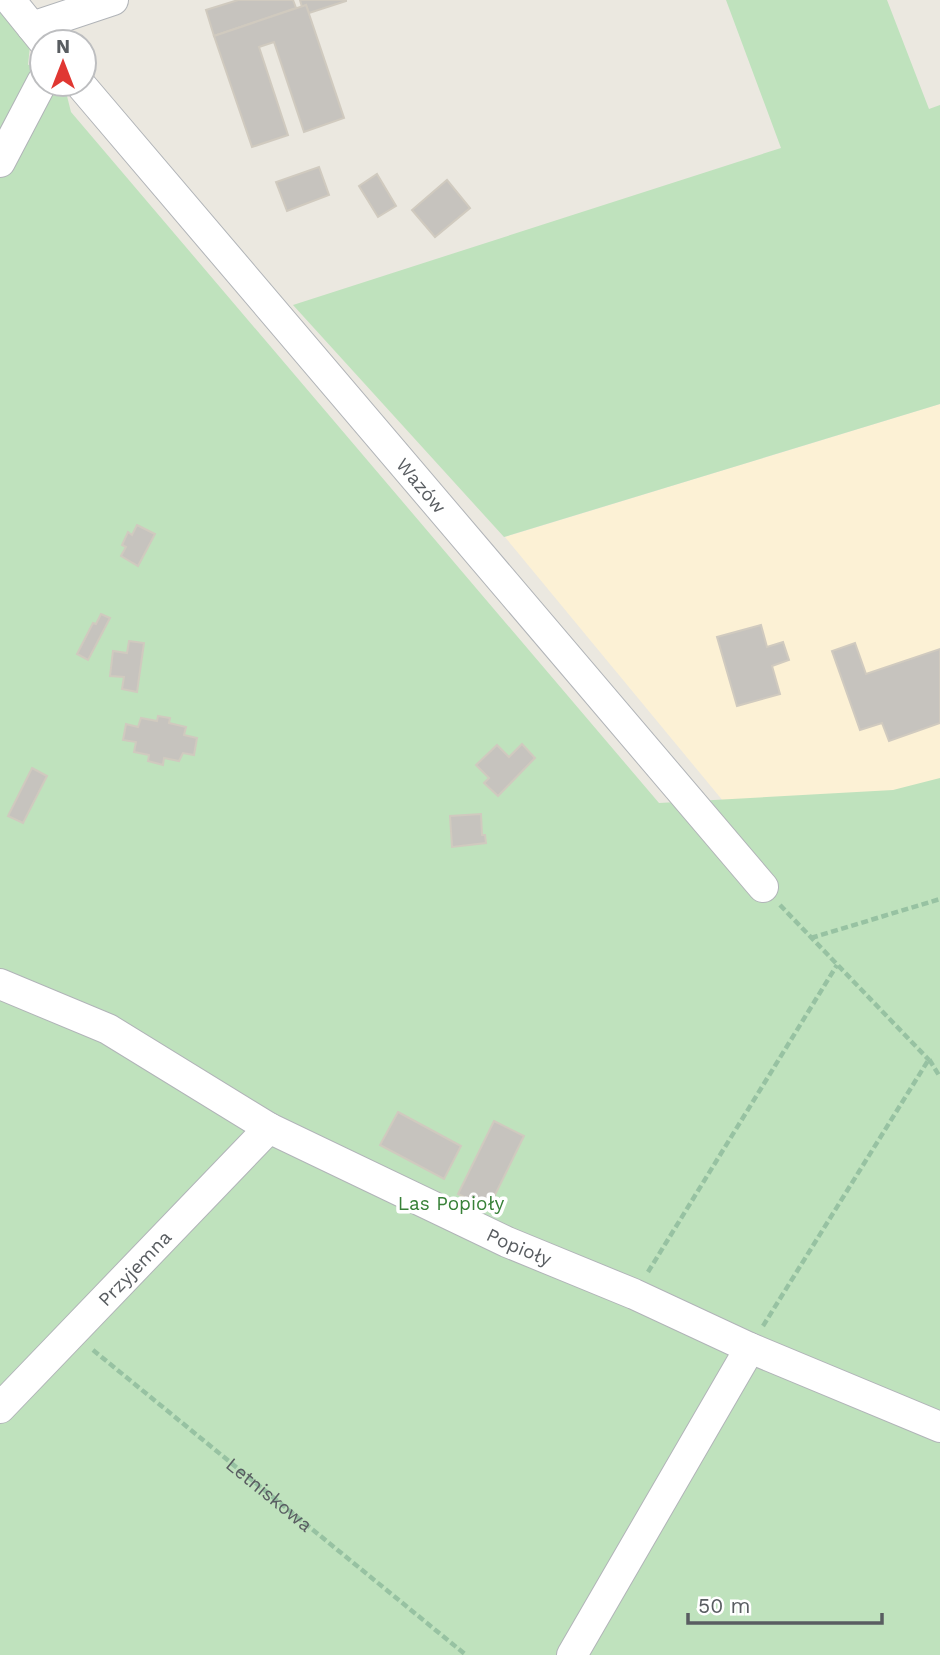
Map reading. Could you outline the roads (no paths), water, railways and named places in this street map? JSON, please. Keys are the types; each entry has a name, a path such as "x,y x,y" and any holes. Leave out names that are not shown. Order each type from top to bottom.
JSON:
{"street":[{"path":"10,0 32,28"},
{"path":"53,28 113,0"},
{"path":"0,162 34,98"},
{"name":"Wazów","path":"92,98 763,887"},
{"name":"Popioły","path":"0,984 108,1029 269,1128 508,1242 635,1294 750,1348 940,1427"},
{"name":"Przyjemna","path":"0,1408 269,1128"},
{"path":"572,1655 750,1348"}],"park label":[{"name":"Las Popioły","path":"451,1203"}]}
